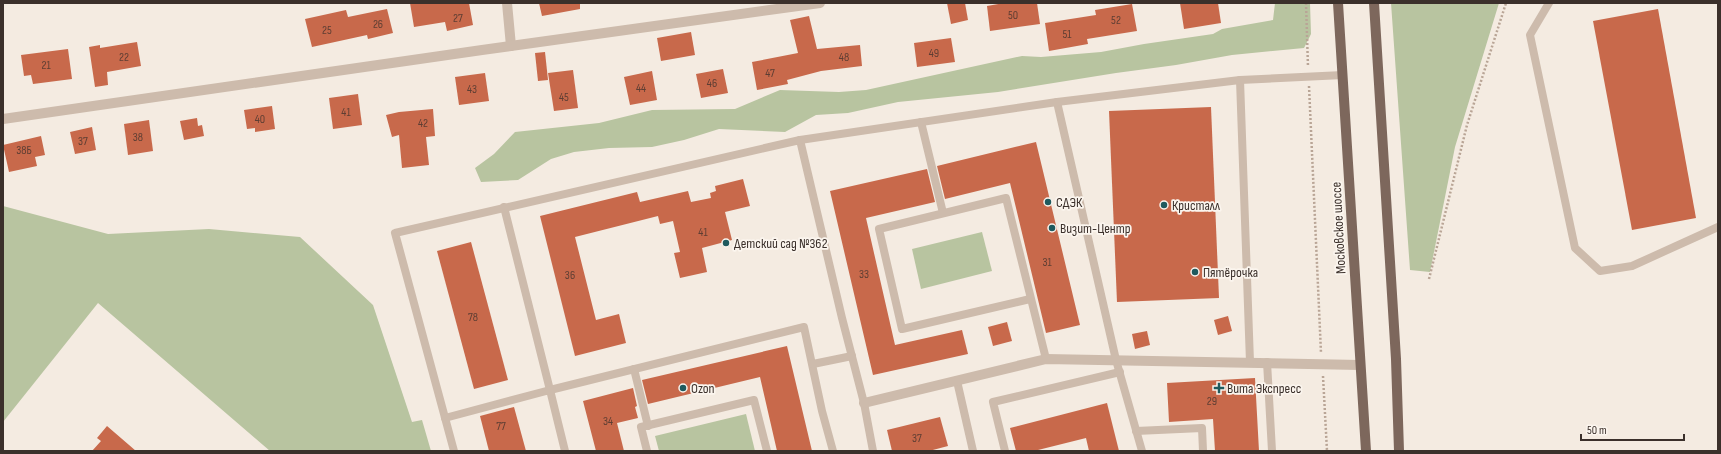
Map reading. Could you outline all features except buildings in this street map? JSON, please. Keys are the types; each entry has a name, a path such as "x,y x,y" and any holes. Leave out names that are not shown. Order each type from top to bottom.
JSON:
{"main road":[{"name":"Московское шоссе","path":"1338,3 1366,451"},
{"path":"1374,3 1396,358 1399,451"}],"street":[{"path":"507,3 511,46"},
{"path":"3,119 820,3"},
{"path":"864,403 1046,359 1322,363 1360,365"}],"lane":[{"path":"1549,3 1530,35 1575,248 1600,271 1632,266 1718,227"},
{"path":"454,451 395,233 800,140 1057,102 1240,80 1343,75"},
{"path":"1240,80 1250,362"},
{"path":"1057,102 1116,360 1142,451"},
{"path":"921,122 943,213"},
{"path":"800,140 864,403 873,451"},
{"path":"1030,299 902,329 878,229 1006,198 1046,359"},
{"path":"504,207 566,451"},
{"path":"445,418 550,390 804,327 822,411 833,451"},
{"path":"813,364 852,356"},
{"path":"1267,362 1272,451"},
{"path":"634,369 648,426"},
{"path":"1006,451 993,402 1120,372"},
{"path":"956,381 973,451"},
{"path":"647,451 641,427 754,400 767,451"},
{"path":"1136,431 1202,428 1203,451"}],"path":[{"path":"1306,3 1327,451"},
{"path":"1429,279 1467,125 1506,3"}],"green space":[{"path":"1275,3 1310,3 1311,34 1304,48 1232,55 998,92 898,102 848,113 816,115 785,132 719,129 684,140 652,147 609,148 574,152 551,159 518,180 481,182 475,168 494,154 515,132 599,123 652,110 735,109 780,90 839,92 866,90 1022,56 1041,57 1101,52 1213,34 1222,29 1273,20"},
{"path":"1391,3 1499,3 1455,147 1430,272 1410,270"},
{"path":"3,206 108,234 209,229 300,237 373,305 412,422 422,420 431,451 270,451 98,303 3,422"},
{"path":"982,232 992,271 921,289 912,249"},
{"path":"746,414 755,451 659,451 655,436"}],"place":[{"name":"СДЭК","path":"1048,202"},
{"name":"Кристалл","path":"1164,205"},
{"name":"Визит-Центр","path":"1052,228"},
{"name":"Детский сад №362","path":"726,243"},
{"name":"Пятёрочка","path":"1195,272"},
{"name":"Ozon","path":"683,388"},
{"name":"Вита Экспресс","path":"1219,388"}]}
